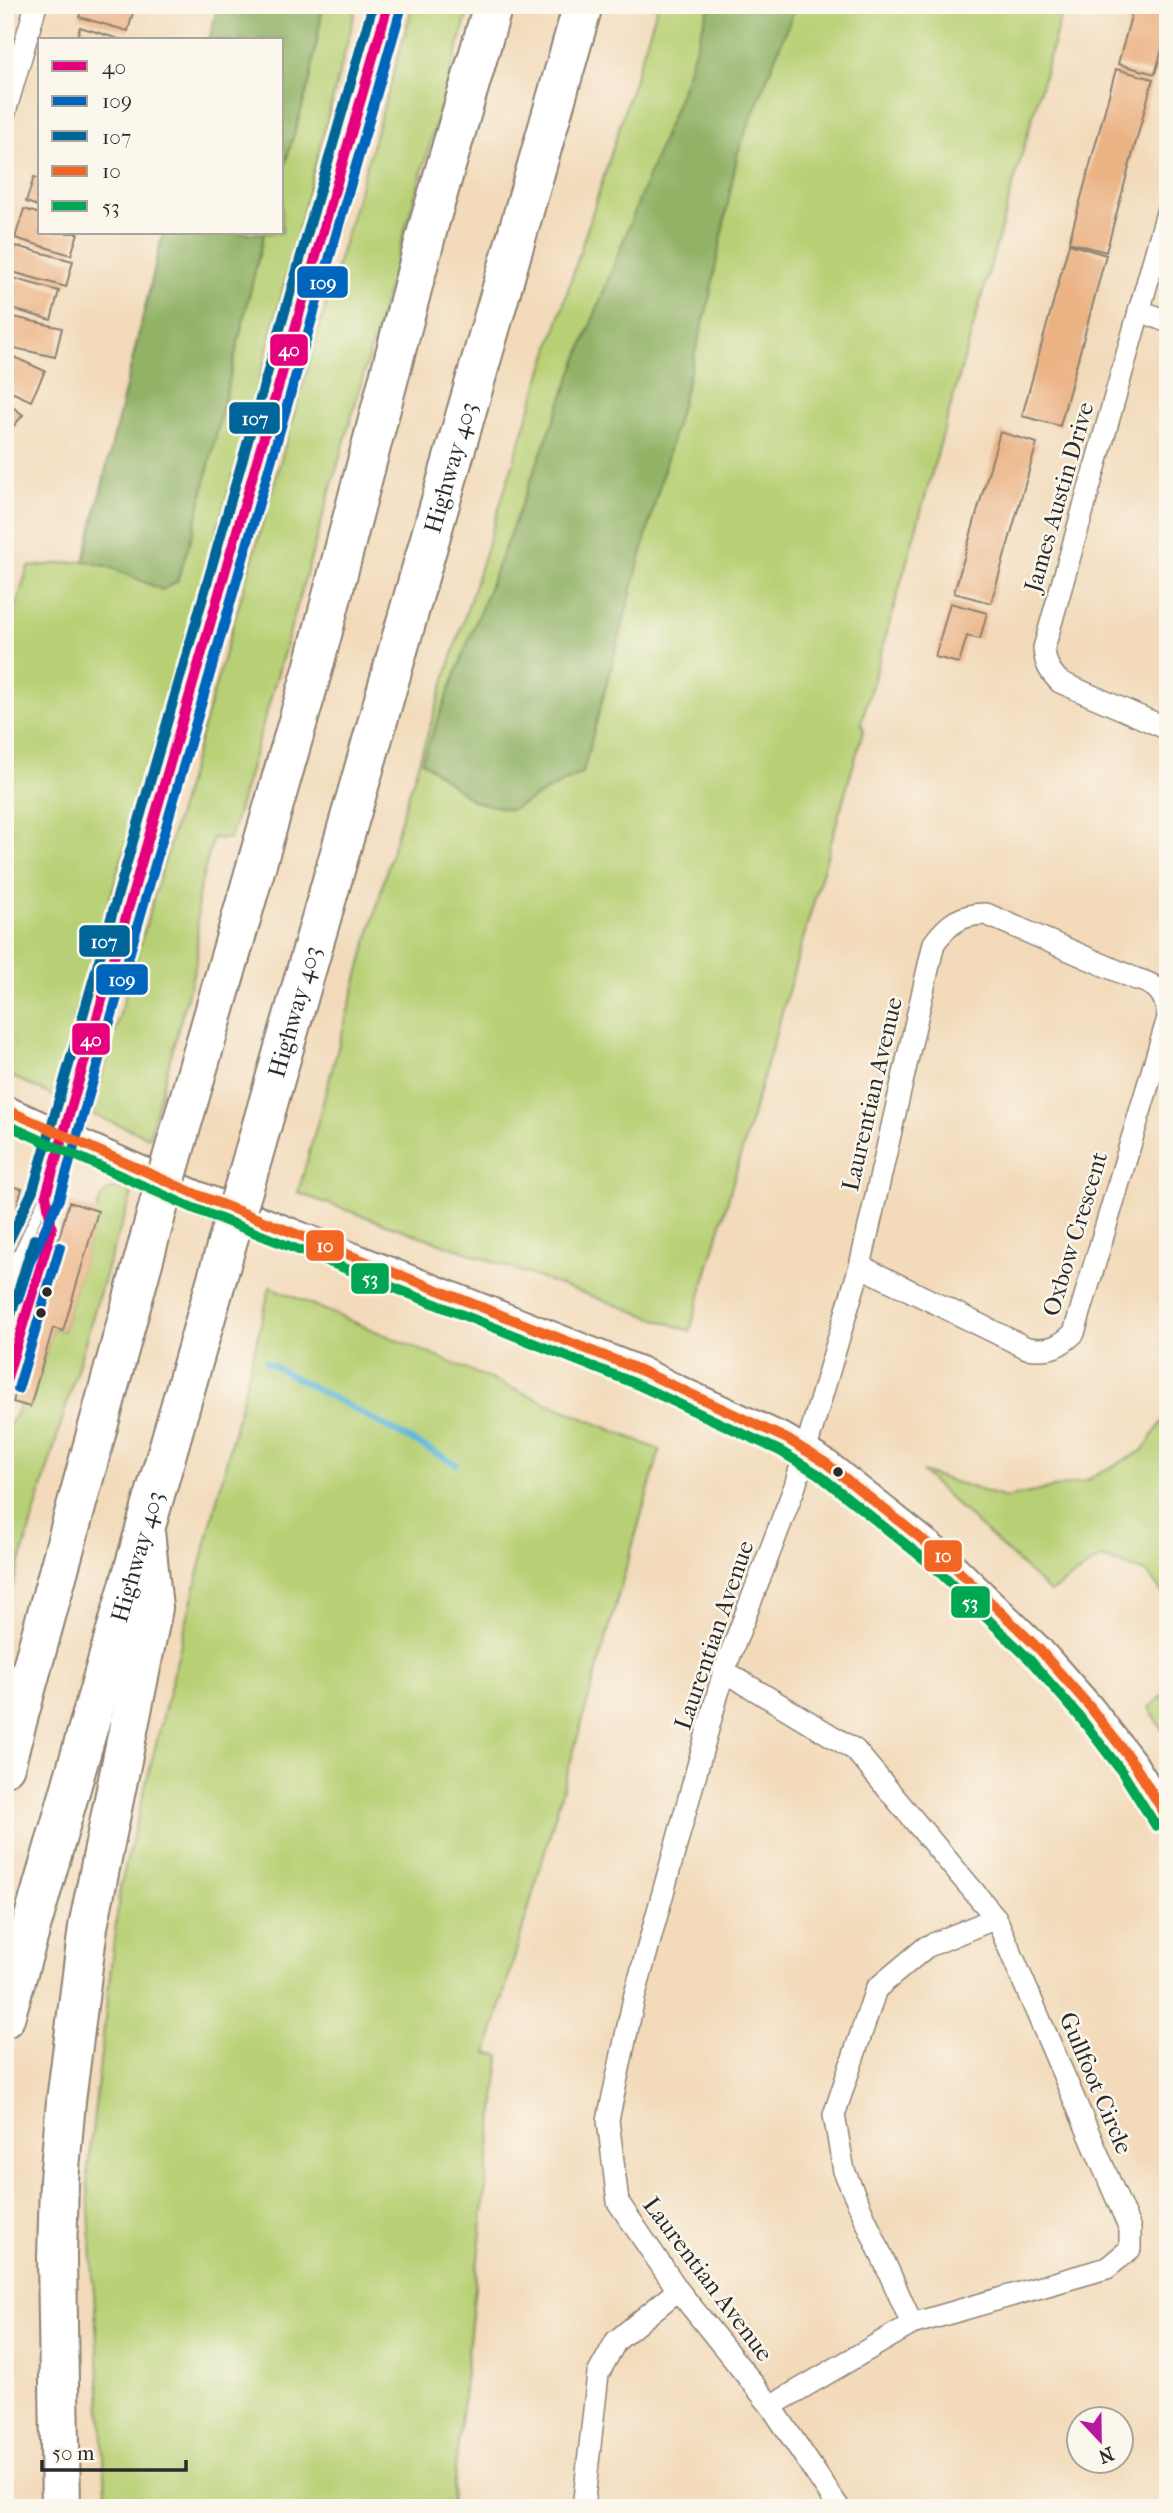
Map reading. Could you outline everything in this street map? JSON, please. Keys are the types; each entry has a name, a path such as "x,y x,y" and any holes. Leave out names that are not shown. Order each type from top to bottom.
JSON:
{"highway":[{"path":"5,1766 159,1204 313,669 429,224 493,5"},
{"name":"Highway 403","path":"5,2018 583,5"},
{"path":"61,2508 57,2258 64,2127 73,2028 88,1927 153,1608 145,1531"}],"street":[{"path":"5,112 9,82 36,5"},
{"name":"James Austin Drive","path":"1168,209 1044,648 1045,661 1060,681 1168,729"},
{"path":"1139,310 1168,322"},
{"name":"Laurentian Avenue","path":"839,2508 771,2406 678,2290 618,2202 608,2120 634,1998 724,1671 796,1486 860,1266 934,943 945,928 958,919 972,914 986,914 1136,979"},
{"name":"Oxbow Crescent","path":"860,1266 1027,1348 1042,1350 1061,1345 1074,1333 1168,1018 1167,1004 1161,991 1148,982 1136,979"},
{"path":"5,1109 198,1195 640,1370 787,1438 826,1464 943,1556 1039,1649 1090,1707 1134,1764 1168,1819"},
{"name":"Gullfoot Circle","path":"724,1671 855,1750 996,1919 1130,2229 1130,2249 1107,2269 912,2324 771,2406"},
{"path":"912,2324 844,2171 834,2115 876,1989 926,1947 996,1919"},
{"path":"583,2508 598,2374 616,2341 678,2290"}],"lane":[{"path":"5,1295 16,1259 46,1195 388,5"},
{"path":"5,1385 52,1229 46,1195"}],"green space":[{"path":"218,5 323,5 310,80 284,167 284,38 210,38"},
{"path":"323,5 357,5 248,424 53,1096 5,1073 5,645 28,567 84,561 110,567 162,589 193,533 264,234 284,234 284,167 310,80"},
{"path":"413,5 470,5 230,839 213,838 198,895 197,959 149,1137 91,1114"},
{"path":"658,5 1064,5 861,724 864,728 690,1331 298,1193 402,815"},
{"path":"710,5 796,5 738,152 709,301 583,772 511,810 473,801 422,761 680,94"},
{"path":"163,234 264,234 193,533 177,581 162,590 110,567 84,561"},
{"path":"115,1188 132,1194 107,1268 5,1613 5,1433 21,1404 30,1406 53,1328 63,1331 100,1200 107,1191"},
{"path":"270,1287 660,1450 487,2053 500,2056 451,2508 107,2508 87,2176 120,1888"},
{"path":"1168,1413 1168,1600 1146,1572 1101,1558 1050,1592 922,1472 1006,1498 1085,1481 1142,1451"},
{"path":"1168,1690 1168,1740 1149,1708"}],"building":[{"path":"83,5 135,5 128,31 79,17"},
{"path":"1134,5 1168,5 1168,28 1155,74 1118,64"},
{"path":"80,27 116,38 77,38"},
{"path":"1116,69 1153,79 1106,252 1069,242"},
{"path":"34,177 38,178 38,206 26,202"},
{"path":"24,209 38,213 38,234 78,234 71,255 15,238"},
{"path":"1069,244 1106,255 1060,426 1022,416"},
{"path":"16,246 73,261 66,287 9,271"},
{"path":"5,276 59,291 51,320 5,307"},
{"path":"5,315 62,328 55,357 5,346"},
{"path":"5,353 45,371 31,401 5,389"},
{"path":"5,401 23,415 5,436"},
{"path":"1000,432 1037,443 991,603 954,593"},
{"path":"950,603 987,613 980,639 967,636 959,663 935,657"},
{"path":"5,1184 22,1189 6,1243 5,1243"},
{"path":"69,1202 98,1211 63,1331 53,1328 30,1407 13,1402"}],"waterway":[{"path":"266,1362 456,1464"}],"transit line":[{"name":"107","path":"5,1249 33,1190 373,5"},
{"name":"40","path":"5,1384 52,1229 46,1195 388,5"},
{"name":"109","path":"18,1299 29,1264 59,1199 401,9"},
{"name":"10","path":"5,1109 198,1195 640,1370 787,1439 826,1463 943,1556 1039,1649 1090,1707 1134,1764 1168,1819"},
{"name":"53","path":"5,1124 193,1208 634,1383 780,1451 818,1474 934,1567 1029,1659 1079,1716 1122,1772 1156,1826"},
{"name":"107","path":"5,1335 34,1239"},
{"name":"109","path":"18,1389 60,1247"}]}
